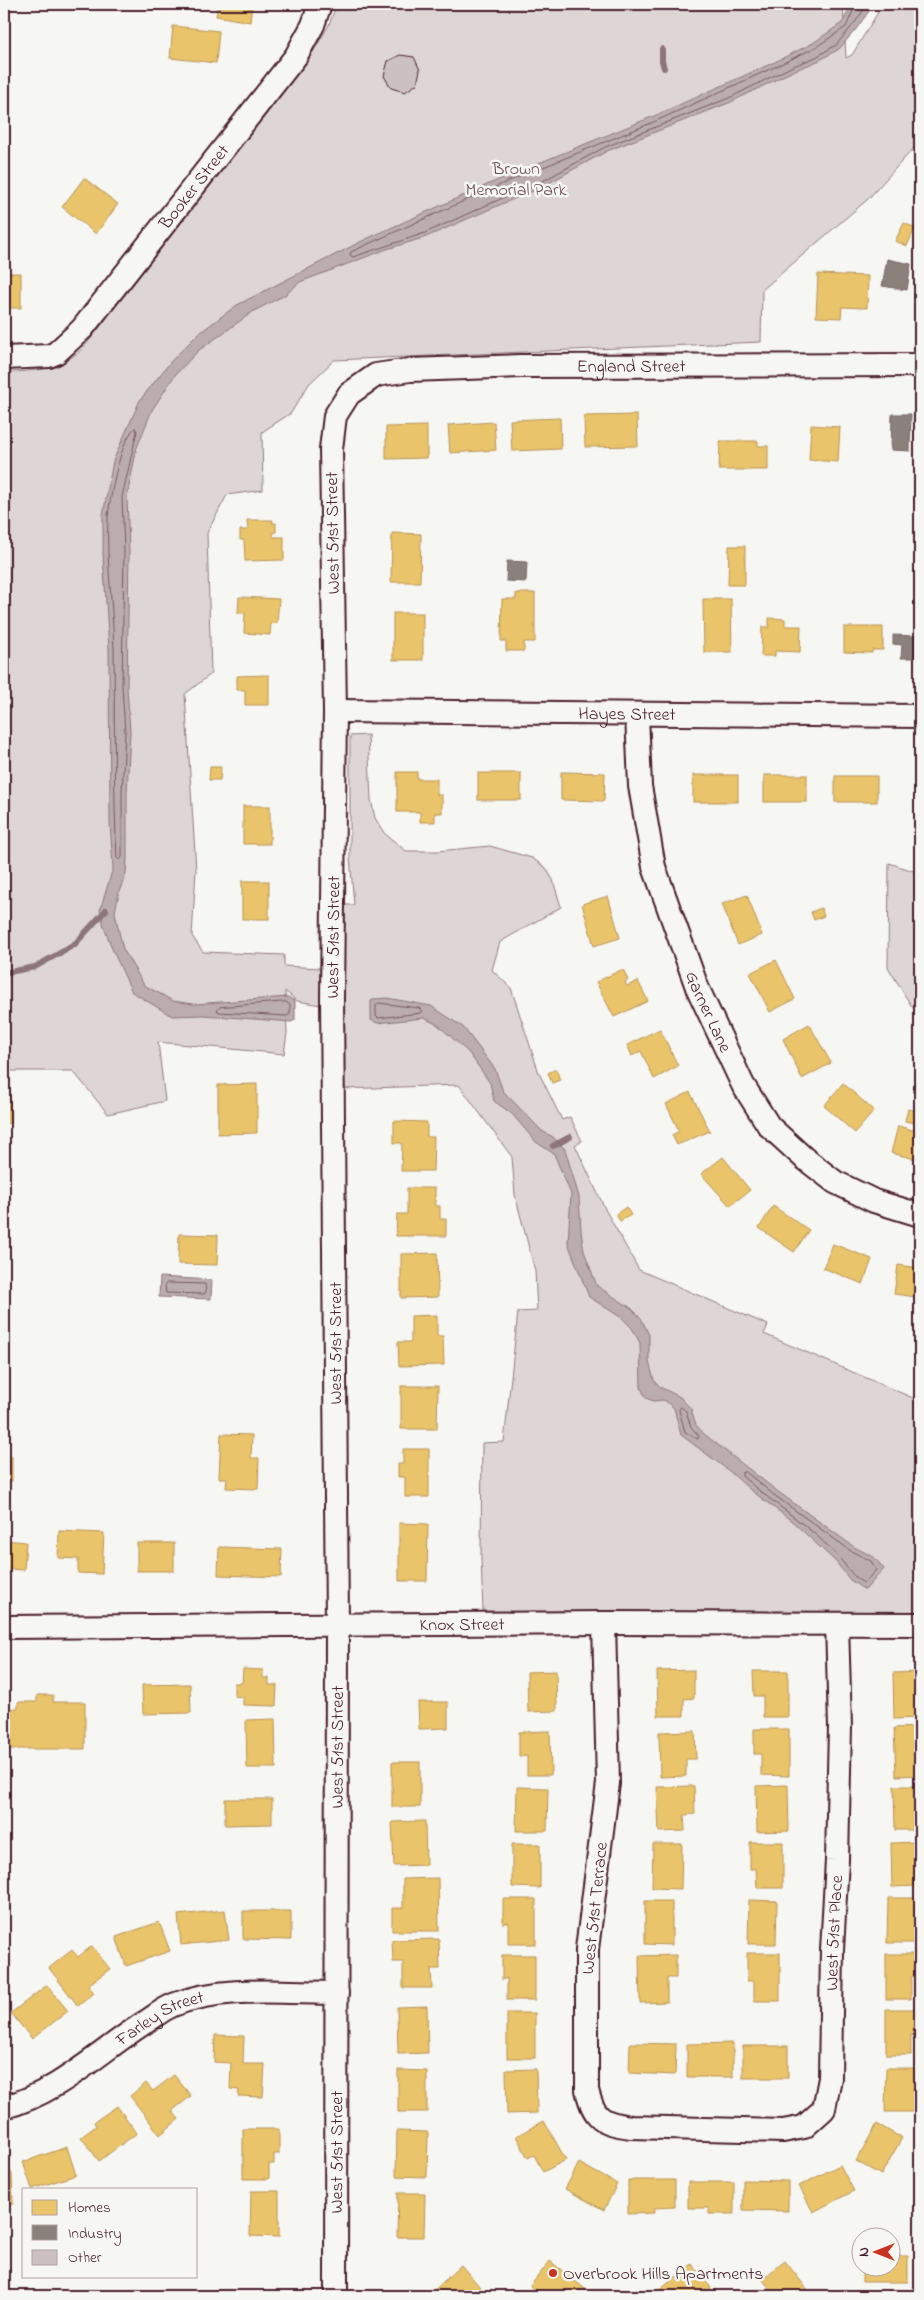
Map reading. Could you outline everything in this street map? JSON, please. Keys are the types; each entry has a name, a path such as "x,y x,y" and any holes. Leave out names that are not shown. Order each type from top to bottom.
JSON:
{"street":[{"name":"Booker Street","path":"4,358 49,356 82,329 296,56 313,25 320,4"},
{"name":"England Street","path":"349,394 376,375 410,370 520,366 920,365"},
{"name":"West 51st Street","path":"336,2296 337,1624 332,998 335,711 331,449 335,416 349,394"},
{"name":"Hayes Street","path":"335,711 920,716"},
{"name":"Garner Lane","path":"637,714 640,786 654,867 697,987 743,1084 769,1126 804,1158 835,1182 874,1201 920,1215"},
{"name":"Knox Street","path":"4,1627 604,1623 920,1624"},
{"name":"West 51st Terrace","path":"604,1623 608,1783 587,1950 587,2090 592,2109 600,2119 614,2125 698,2129"},
{"name":"West 51st Place","path":"698,2129 783,2131 804,2127 824,2109 830,2078 832,1950 837,1860 840,1726 837,1624"},
{"name":"Farley Street","path":"4,2107 22,2102 63,2080 172,2005 215,1995 336,1993"}],"green space":[{"name":"Brown Memorial Park","path":"337,4 843,4 846,58 852,55 883,4 920,4 920,141 868,199 762,290 761,342 334,360 309,384 291,413 262,432 263,490 227,495 207,533 211,674 185,694 196,870 192,936 203,952 284,955 284,966 320,968 321,1005 297,1001 285,991 287,1033 284,1054 158,1042 165,1101 108,1114 73,1071 4,1071 4,372 48,368 67,360 85,346 307,62 328,27"},
{"path":"368,735 371,800 375,818 384,833 406,851 438,851 490,846 532,858 546,868 553,880 561,907 500,942 492,970 511,988 539,1073 562,1120 570,1117 582,1141 575,1145 606,1211 639,1270 768,1325 764,1334 920,1401 920,1612 483,1612 481,1557 482,1443 504,1442 518,1312 537,1311 535,1271 515,1195 512,1157 459,1085 343,1089 344,905 354,905 350,857 350,736"},
{"path":"889,863 920,873 920,1008 912,1007 888,967"}],"water":[{"path":"852,4 874,4 839,49 818,61 793,71 731,102 607,151 534,191 426,237 387,249 300,282 285,295 254,311 198,351 175,375 152,410 137,447 127,497 129,551 127,687 130,732 127,793 127,858 126,873 119,892 115,912 123,949 144,985 173,1001 194,1004 288,997 295,1001 295,1020 291,1022 203,1015 172,1016 132,992 113,951 100,910 113,868 110,822 109,649 103,555 103,515 113,461 140,400 172,360 198,334 237,305 366,239 507,176 654,116 777,61 813,43 842,23"},
{"path":"387,998 431,1006 463,1027 495,1069 503,1091 542,1131 553,1137 565,1149 579,1197 584,1251 597,1286 631,1308 641,1318 649,1335 649,1362 654,1380 660,1387 680,1397 691,1409 696,1425 704,1434 777,1491 854,1547 874,1557 884,1569 865,1590 850,1580 836,1562 793,1522 681,1435 674,1408 664,1400 653,1401 646,1398 641,1388 640,1343 632,1328 622,1318 589,1297 568,1243 571,1194 554,1154 536,1142 512,1114 494,1101 490,1083 469,1053 438,1025 424,1018 377,1023 371,1020 371,1001"},
{"path":"160,1277 212,1280 211,1299 159,1297"}],"building: Homes":[{"path":"218,4 252,4 250,22 216,16"},
{"path":"173,26 219,31 216,63 170,58"},
{"path":"84,178 118,204 96,234 62,207"},
{"path":"904,223 915,228 907,246 895,241"},
{"path":"4,264 7,264 7,273 21,273 21,308 7,308 7,321 4,321"},
{"path":"818,274 868,276 867,308 842,307 841,318 816,317"},
{"path":"920,308 920,323 915,321"},
{"path":"637,415 638,446 585,447 584,416"},
{"path":"560,418 561,449 512,451 510,420"},
{"path":"494,422 496,450 450,453 448,425"},
{"path":"811,425 840,427 838,462 809,460"},
{"path":"427,426 427,458 386,459 386,427"},
{"path":"720,441 758,441 758,446 768,446 768,470 719,470"},
{"path":"247,520 273,520 272,523 276,523 276,532 273,532 273,537 284,537 284,560 245,561 244,540 240,540 240,530 248,530"},
{"path":"392,533 421,534 420,582 391,582"},
{"path":"729,546 745,546 745,585 728,585"},
{"path":"516,593 535,593 535,642 524,642 524,651 506,651 506,641 501,641 502,599 516,599"},
{"path":"239,597 279,599 277,623 271,623 270,635 244,633 245,613 238,613"},
{"path":"703,599 731,599 732,652 704,652"},
{"path":"393,613 423,613 423,660 393,660"},
{"path":"769,618 785,619 785,626 801,626 800,652 775,651 775,656 761,656 762,627 769,627"},
{"path":"844,627 883,627 883,650 872,650 872,653 844,652"},
{"path":"269,675 269,705 245,705 245,690 237,690 237,676"},
{"path":"210,767 221,767 220,780 209,780"},
{"path":"397,772 417,772 417,779 437,779 437,795 442,795 442,813 435,813 435,822 420,822 420,812 397,812"},
{"path":"561,772 605,773 604,801 561,800"},
{"path":"478,773 521,773 521,800 478,800"},
{"path":"693,775 738,775 738,802 693,802"},
{"path":"764,775 807,775 807,802 764,802"},
{"path":"835,776 877,776 877,802 835,802"},
{"path":"243,806 270,806 270,844 243,844"},
{"path":"242,881 269,881 269,919 242,919"},
{"path":"747,895 762,935 738,945 722,904"},
{"path":"608,896 620,938 594,946 582,904"},
{"path":"821,908 824,916 814,920 811,912"},
{"path":"776,960 795,999 770,1012 750,973"},
{"path":"621,970 624,971 628,980 625,982 627,986 638,981 648,1001 614,1017 596,982"},
{"path":"809,1024 831,1063 802,1079 783,1039"},
{"path":"660,1029 678,1066 654,1079 641,1051 632,1056 627,1045"},
{"path":"556,1069 560,1080 552,1083 548,1073"},
{"path":"4,1076 9,1076 10,1123 4,1124"},
{"path":"843,1083 874,1111 855,1133 824,1106"},
{"path":"257,1084 257,1133 218,1134 218,1085"},
{"path":"690,1092 710,1131 677,1145 672,1135 679,1131 666,1104"},
{"path":"908,1109 917,1111 914,1123 905,1121"},
{"path":"394,1121 427,1122 427,1137 434,1137 433,1171 401,1171 402,1143 394,1143"},
{"path":"898,1126 920,1132 920,1160 891,1153"},
{"path":"723,1157 750,1190 730,1206 701,1174"},
{"path":"407,1188 435,1188 435,1206 440,1206 440,1219 446,1219 446,1236 396,1236 397,1214 407,1214"},
{"path":"773,1206 809,1230 794,1252 759,1228"},
{"path":"626,1207 631,1215 620,1221 616,1214"},
{"path":"179,1234 218,1235 217,1265 178,1264"},
{"path":"833,1244 872,1259 863,1284 823,1268"},
{"path":"437,1253 438,1297 401,1298 401,1254"},
{"path":"898,1265 920,1268 920,1295 917,1294 916,1297 894,1294"},
{"path":"437,1315 437,1336 443,1336 444,1365 399,1366 398,1342 411,1342 411,1316"},
{"path":"401,1386 438,1386 437,1429 401,1429"},
{"path":"221,1434 252,1435 251,1458 259,1458 258,1489 226,1488 227,1478 219,1478"},
{"path":"403,1449 429,1449 429,1497 405,1497 405,1477 398,1477 398,1464 403,1464"},
{"path":"4,1457 12,1457 12,1481 4,1481"},
{"path":"399,1523 428,1524 427,1581 399,1581"},
{"path":"59,1531 104,1533 102,1574 78,1573 78,1559 58,1558"},
{"path":"4,1540 26,1542 24,1570 4,1569"},
{"path":"137,1543 174,1543 174,1571 137,1571"},
{"path":"219,1547 282,1549 281,1577 218,1575"},
{"path":"243,1669 263,1670 263,1678 269,1678 269,1685 277,1685 276,1706 243,1705 243,1697 234,1696 234,1683 242,1683"},
{"path":"694,1670 694,1698 684,1699 684,1716 658,1716 657,1671"},
{"path":"556,1671 557,1711 528,1712 527,1672"},
{"path":"753,1671 788,1671 788,1717 763,1717 763,1696 754,1696"},
{"path":"920,1672 920,1718 894,1719 893,1673"},
{"path":"190,1684 191,1713 143,1714 142,1685"},
{"path":"37,1695 53,1695 53,1702 85,1702 85,1749 4,1749 4,1709 18,1708 18,1702 37,1702"},
{"path":"418,1702 448,1702 448,1728 419,1729"},
{"path":"275,1719 276,1768 247,1768 246,1720"},
{"path":"920,1727 920,1775 896,1776 894,1728"},
{"path":"754,1729 789,1729 789,1776 761,1775 761,1754 754,1754"},
{"path":"550,1731 551,1775 527,1775 527,1756 519,1757 519,1732"},
{"path":"695,1731 696,1759 686,1759 686,1776 660,1777 659,1732"},
{"path":"392,1762 420,1762 420,1807 392,1807"},
{"path":"788,1785 789,1831 757,1832 756,1786"},
{"path":"694,1786 695,1814 684,1815 685,1831 659,1832 657,1787"},
{"path":"894,1786 920,1786 920,1830 895,1830"},
{"path":"517,1787 548,1788 547,1831 516,1831"},
{"path":"225,1799 272,1799 272,1824 225,1825"},
{"path":"425,1821 426,1865 394,1866 392,1822"},
{"path":"750,1842 783,1842 783,1888 757,1888 756,1869 750,1869"},
{"path":"920,1842 920,1865 916,1865 917,1886 892,1887 891,1843"},
{"path":"512,1844 540,1844 540,1888 512,1887"},
{"path":"653,1844 682,1844 681,1889 652,1888"},
{"path":"438,1878 439,1931 392,1931 392,1908 403,1908 403,1879"},
{"path":"888,1898 920,1898 920,1921 915,1921 915,1943 887,1943"},
{"path":"503,1899 536,1899 536,1944 508,1944 508,1922 503,1924"},
{"path":"749,1900 777,1901 776,1944 748,1944"},
{"path":"645,1901 672,1901 672,1945 645,1944"},
{"path":"225,1910 229,1940 181,1945 178,1915"},
{"path":"243,1911 291,1911 291,1940 243,1939"},
{"path":"159,1922 170,1951 126,1966 116,1937"},
{"path":"439,1939 440,1969 431,1969 432,1988 403,1988 403,1962 393,1962 392,1940"},
{"path":"92,1946 110,1969 88,1985 94,1993 78,2006 49,1968 72,1950 78,1957"},
{"path":"747,1953 780,1953 780,2001 754,2001 754,1981 747,1981"},
{"path":"886,1954 917,1954 917,1977 911,1977 911,1999 886,1999"},
{"path":"502,1955 535,1955 535,2000 507,2000 507,1978 502,1980"},
{"path":"676,1955 676,1978 667,1978 667,2002 640,2003 639,1956"},
{"path":"47,1985 68,2011 32,2039 11,2013"},
{"path":"427,2006 428,2053 398,2054 397,2007"},
{"path":"886,2009 918,2009 918,2035 911,2035 911,2055 886,2055"},
{"path":"507,2013 535,2013 535,2058 507,2058"},
{"path":"215,2035 244,2036 243,2064 265,2064 263,2097 238,2096 239,2090 230,2089 231,2063 214,2062"},
{"path":"630,2043 676,2044 675,2075 629,2073"},
{"path":"733,2043 733,2077 687,2077 687,2044"},
{"path":"743,2046 788,2046 788,2078 743,2078"},
{"path":"886,2068 915,2068 914,2112 885,2112"},
{"path":"536,2069 537,2113 507,2114 506,2070"},
{"path":"398,2070 427,2071 427,2112 398,2112"},
{"path":"174,2075 191,2096 172,2111 179,2119 160,2135 130,2096 146,2083 153,2091"},
{"path":"117,2106 137,2133 99,2161 81,2137 96,2126 94,2122"},
{"path":"544,2121 566,2160 543,2172 534,2155 528,2158 516,2136"},
{"path":"877,2124 902,2138 881,2175 856,2161"},
{"path":"243,2129 279,2129 279,2154 274,2154 274,2164 269,2164 269,2179 243,2179"},
{"path":"397,2131 428,2132 427,2177 396,2176"},
{"path":"67,2147 76,2175 32,2188 23,2162"},
{"path":"579,2163 617,2184 604,2210 565,2189"},
{"path":"840,2165 854,2191 813,2212 799,2186"},
{"path":"4,2173 12,2173 13,2204 4,2204"},
{"path":"628,2180 675,2180 675,2207 654,2208 654,2213 628,2214"},
{"path":"743,2180 788,2181 788,2211 743,2210"},
{"path":"688,2182 734,2182 734,2214 709,2214 709,2208 688,2208"},
{"path":"251,2191 279,2191 279,2237 250,2236"},
{"path":"398,2193 425,2193 424,2237 397,2237"},
{"path":"920,2251 920,2296 919,2296"},
{"path":"902,2256 908,2256 908,2282 862,2282 862,2278 902,2278"},
{"name":"Overbrook Hills Apartments","path":"550,2261 594,2296 543,2296 530,2286"},
{"name":"Overbrook Hills Apartments","path":"785,2261 811,2294 808,2296 776,2296 762,2279"},
{"name":"Overbrook Hills Apartments","path":"692,2264 711,2288 701,2296 652,2296"},
{"path":"461,2265 480,2287 470,2296 428,2296"}],"building: Industry":[{"path":"887,259 911,264 907,290 882,286"},
{"path":"892,414 911,414 910,451 891,450"},
{"path":"507,561 527,562 526,582 506,581"},
{"path":"893,635 915,636 914,658 901,658 902,645 893,644"}],"building: Other":[{"path":"400,55 414,57 420,70 417,84 405,92 391,88 384,76 388,61"}],"waterway":[{"path":"662,49 664,68"},
{"path":"4,973 35,967 74,945 106,910"},
{"path":"553,1146 570,1137"}],"place":[{"name":"Overbrook Hills Apartments","path":"553,2273"}]}
